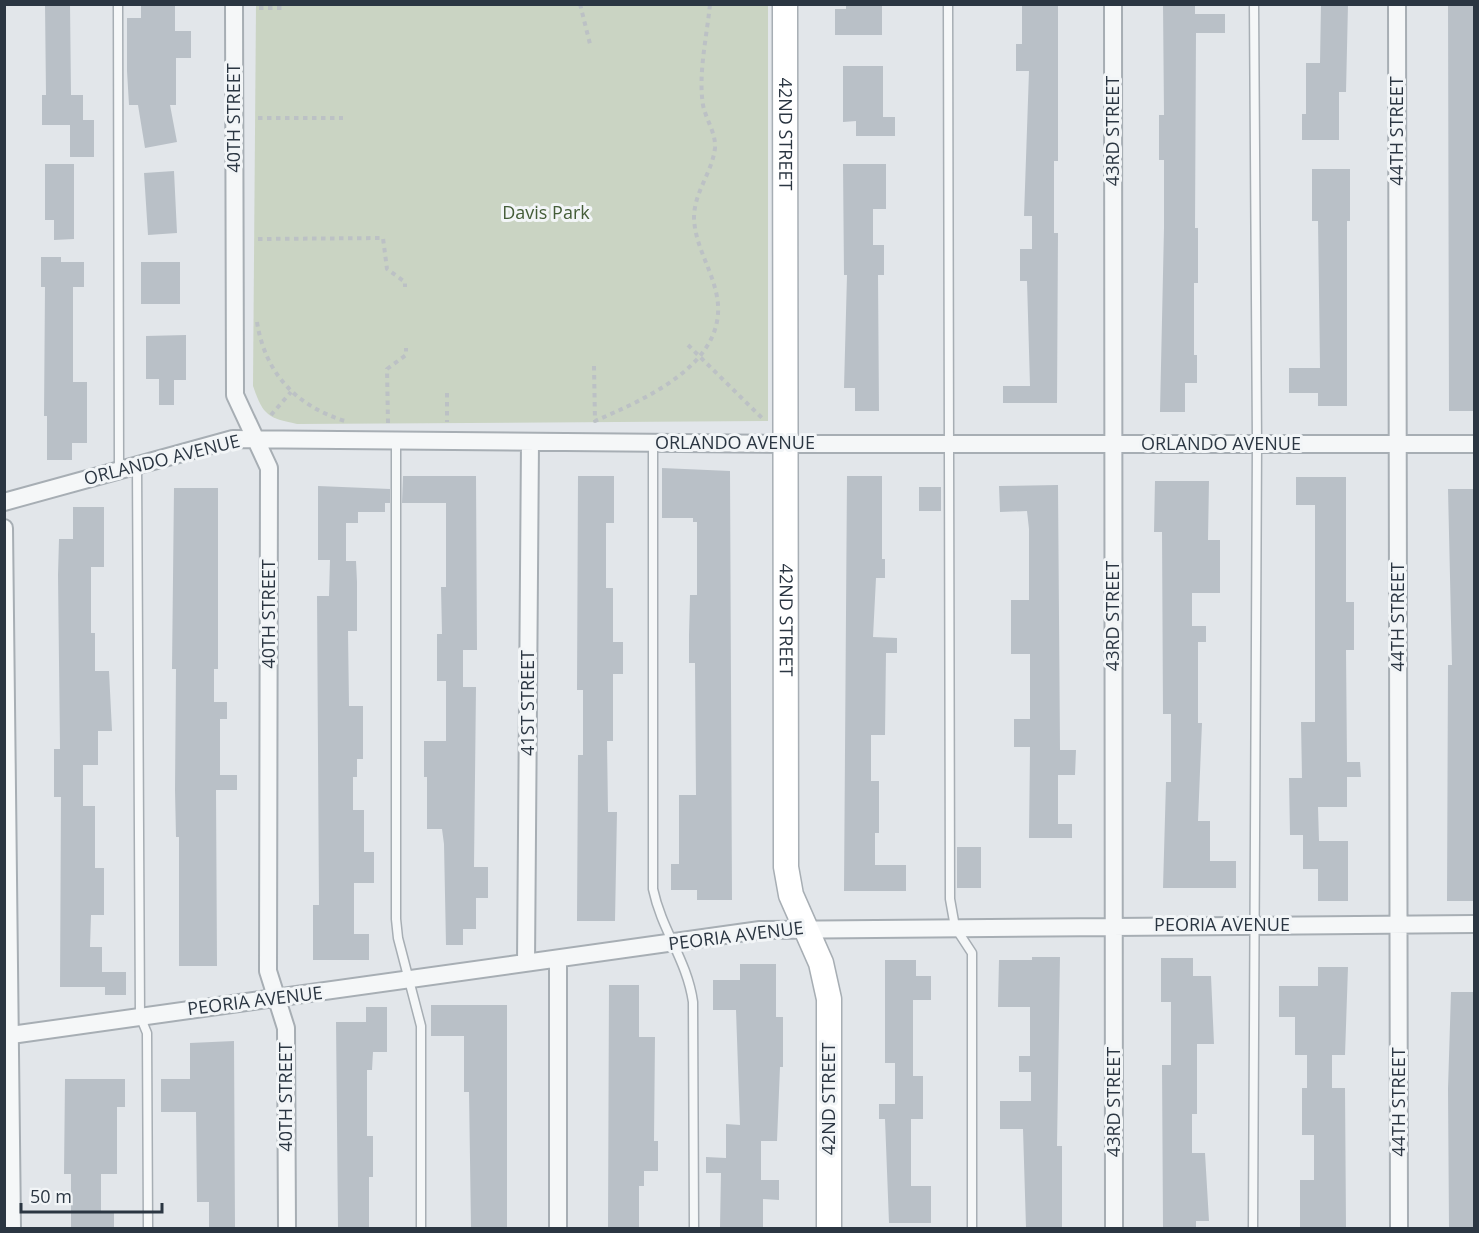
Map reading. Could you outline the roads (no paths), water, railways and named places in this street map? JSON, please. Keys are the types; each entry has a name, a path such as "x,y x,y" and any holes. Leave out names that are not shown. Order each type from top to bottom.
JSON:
{"street":[{"name":"40TH STREET","path":"234,4 235,395 269,468 268,971 286,1028 286,1228"},
{"name":"42ND STREET","path":"785,4 786,867 791,895 821,963 829,999 829,1228"},
{"name":"43RD STREET","path":"1113,4 1114,1228"},
{"name":"44TH STREET","path":"1397,4 1399,1228"},
{"name":"ORLANDO AVENUE","path":"4,502 233,439 786,444 1474,444"},
{"name":"41ST STREET","path":"526,963 530,442"},
{"path":"4,528 7,1036 12,1228"},
{"name":"PEORIA AVENUE","path":"7,1036 140,1016 411,981 760,930 1474,924"},
{"path":"558,959 558,1228"}],"lane":[{"path":"118,4 119,469"},
{"path":"948,4 950,899 956,927 972,953 972,1228"},
{"path":"1253,1228 1257,444 1254,4"},
{"path":"396,441 396,919 398,938 421,1026 421,1228"},
{"path":"653,443 653,889 658,910 689,978 693,1002 693,1228"},
{"path":"136,465 140,1016 147,1033 148,1228"}],"park label":[{"name":"Davis Park","path":"546,213"}]}
